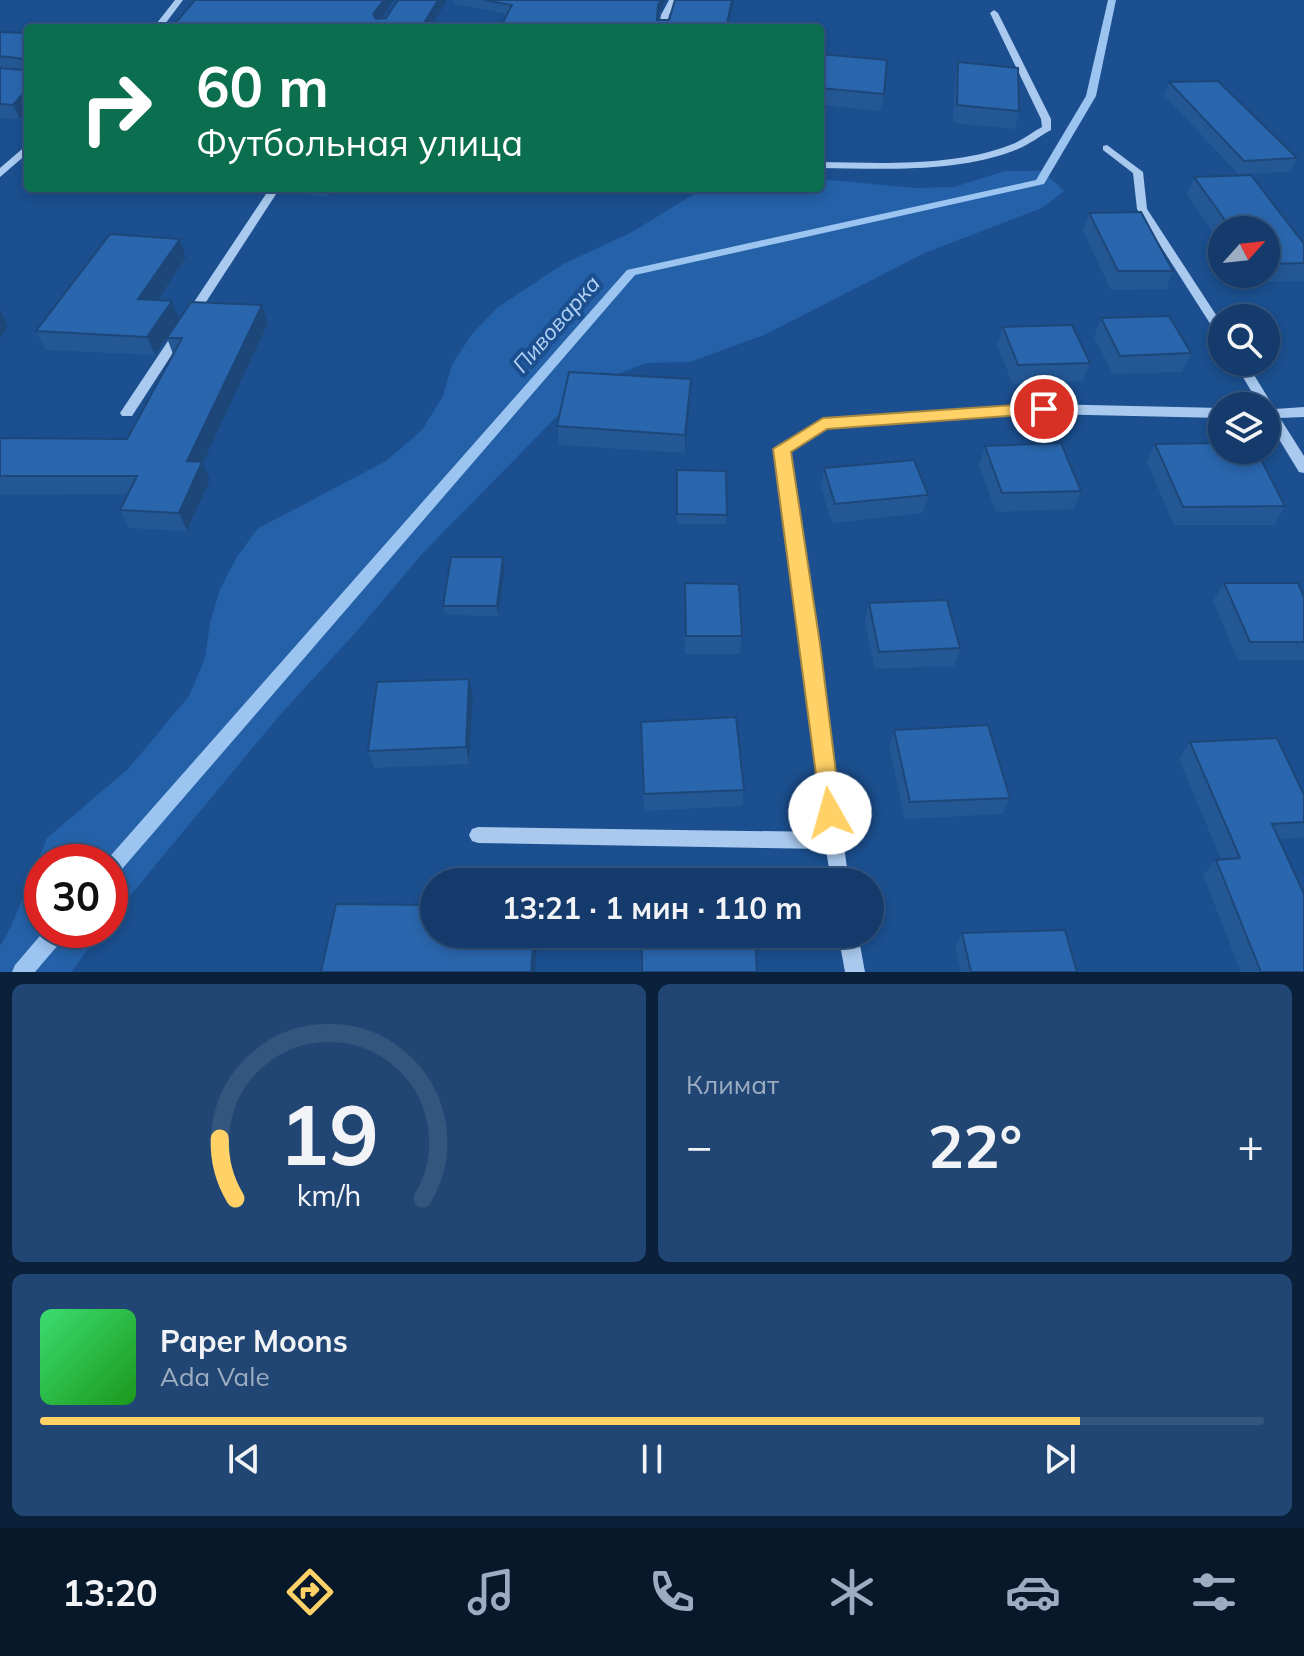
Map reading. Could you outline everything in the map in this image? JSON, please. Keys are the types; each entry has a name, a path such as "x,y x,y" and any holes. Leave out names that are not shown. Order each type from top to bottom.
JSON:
{"street":[{"path":"160,24 179,0"},
{"path":"664,24 673,0"},
{"path":"824,165 870,166 981,156 1014,147 1047,128 1046,119 994,13"},
{"path":"1107,148 1138,172 1142,209 1208,311"},
{"path":"0,174 24,151"},
{"path":"127,413 272,192"},
{"path":"838,868 810,644 781,449 823,424 1044,409 1208,413"},
{"path":"1280,413 1304,412"},
{"path":"1280,430 1304,468"},
{"path":"478,835 833,841"},
{"path":"851,948 855,972"}],"shaded area":[{"path":"1005,171 1043,171 1064,191 1042,208 925,253 764,335 690,362 646,363 604,379 571,402 423,553 279,716 128,898 128,844 45,844 47,838 128,769 189,696 205,658 210,623 220,589 257,529 386,461 422,430 443,396 452,364 472,334 498,307 563,264 632,232 697,192 824,192 824,179 915,188 954,187"},
{"path":"24,895 24,948 89,948 71,972 0,972 0,946"}],"building":[{"path":"195,0 384,0 373,14 376,19 386,18 398,0 438,0 423,24 174,24"},
{"path":"484,0 661,0 657,20 669,20 675,0 732,0 727,24 502,24 512,5"},
{"path":"0,32 24,33 24,59 0,56"},
{"path":"824,54 887,60 884,94 824,88"},
{"path":"958,62 1018,68 1019,111 957,105"},
{"path":"0,68 24,68 24,93 13,105 0,104"},
{"path":"1218,81 1297,158 1244,161 1169,82"},
{"path":"1251,175 1304,244 1304,263 1280,264 1280,216 1222,216 1194,177"},
{"path":"1141,212 1173,271 1118,271 1089,213"},
{"path":"110,234 180,239 138,299 172,301 147,337 36,331"},
{"path":"191,302 262,305 187,461 202,462 179,513 120,510 137,476 0,476 0,438 127,439 182,338 167,338"},
{"path":"1169,316 1191,353 1120,356 1101,318"},
{"path":"1072,325 1090,363 1018,365 1003,327"},
{"path":"569,372 691,379 685,435 557,426"},
{"path":"1061,443 1081,491 1002,493 985,446"},
{"path":"1208,443 1208,464 1263,464 1285,506 1183,507 1155,444"},
{"path":"914,460 928,495 835,504 824,468"},
{"path":"677,470 726,471 727,515 677,514"},
{"path":"451,557 503,557 497,606 443,606"},
{"path":"685,583 739,584 742,636 686,636"},
{"path":"1224,583 1298,583 1304,597 1304,642 1250,642"},
{"path":"947,600 960,648 879,652 869,603"},
{"path":"469,679 466,747 368,751 377,682"},
{"path":"736,717 744,790 644,794 641,722"},
{"path":"988,725 1010,798 910,802 894,730"},
{"path":"1277,738 1304,795 1304,822 1272,824 1304,894 1304,972 1261,972 1216,860 1240,858 1190,742"},
{"path":"336,904 420,905 420,948 533,948 531,972 321,972"},
{"path":"1065,930 1077,972 971,972 962,933"},
{"path":"642,948 756,948 757,972 642,972"}],"waterway":[{"name":"Пивоварка","path":"128,849 631,272 1040,182 1091,96 1112,0"},
{"name":"Пивоварка","path":"22,972 43,948"}],"route":[{"path":"830,813 810,644 781,449 823,424 1044,409"}]}
